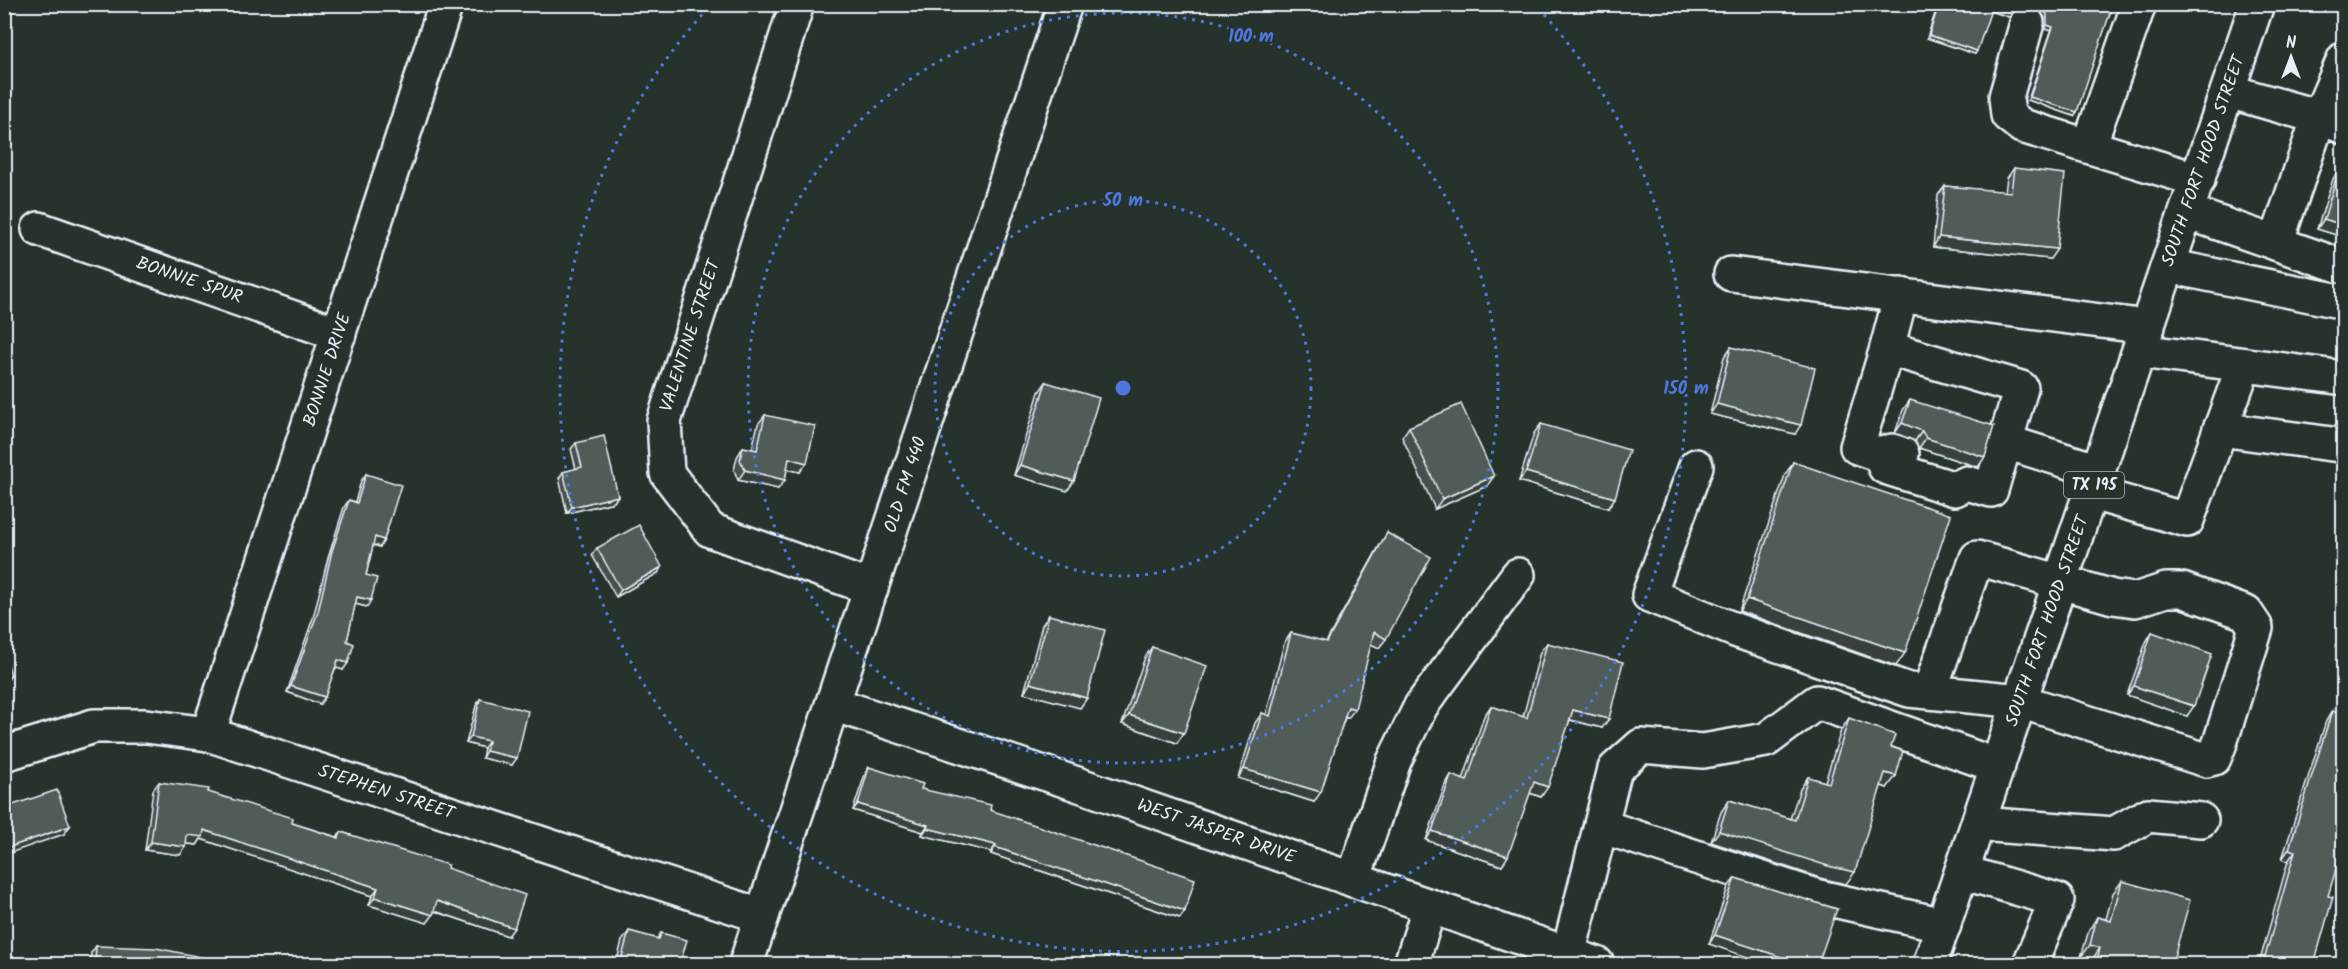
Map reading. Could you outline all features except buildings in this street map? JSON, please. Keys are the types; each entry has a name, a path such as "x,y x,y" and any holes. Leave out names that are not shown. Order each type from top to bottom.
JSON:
{"main road":[{"name":"BONNIE DRIVE","path":"208,734 446,4"},
{"name":"VALENTINE STREET","path":"797,4 664,421 667,473 711,530 872,588"},
{"name":"OLD FM 440","path":"746,964 1065,4"},
{"name":"SOUTH FORT HOOD STREET","path":"1930,964 2258,4"},
{"path":"2089,146 2093,99 2108,53 2132,6"},
{"path":"2032,36 2024,74 2006,97 2008,115 2022,126 2198,180"},
{"path":"2276,243 2331,122 2343,58"},
{"path":"2228,92 2331,122"},
{"path":"2187,212 2343,267"},
{"name":"BONNIE SPUR","path":"39,229 339,334"},
{"path":"2169,267 2343,302"},
{"path":"1731,274 1901,295 2144,339 2244,365 2343,378"},
{"path":"1887,348 2021,388 1991,490 1967,483 1961,472 1892,451 1880,455 1857,447 1901,295"},
{"path":"2006,442 2187,520 2244,365"},
{"path":"2220,429 2339,445"},
{"path":"1696,466 1649,595 1746,634 1909,690 1929,692 2020,701 2206,760 2214,758 2220,743 2256,628 2247,613 2182,590 2166,590 2135,600 2113,597 1977,558 1929,692"},
{"path":"1353,880 1394,761 1421,706 1518,575"},
{"path":"1583,960 1601,826 1615,769 1641,746 1703,751 1766,740 1818,702 1998,766"},
{"name":"WEST JASPER DRIVE","path":"833,704 1071,782 1583,960"},
{"name":"STEPHEN STREET","path":"4,754 94,726 146,726 208,734 762,916"},
{"path":"1978,824 2114,834 2148,814 2201,820"},
{"path":"1601,826 1815,896 1944,925"},
{"path":"1962,872 2056,900 2030,964"},
{"path":"1411,964 1430,906"}]}
